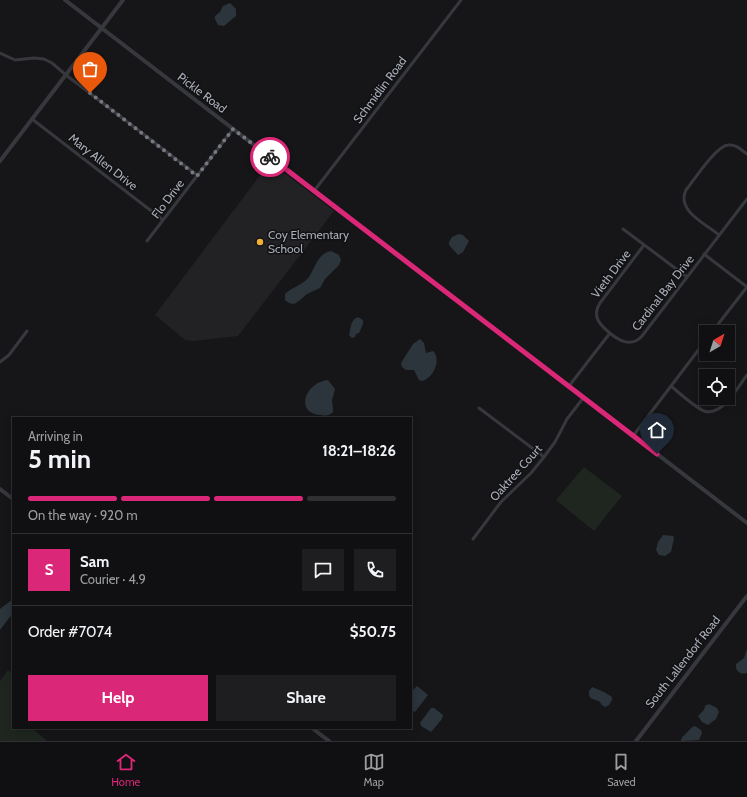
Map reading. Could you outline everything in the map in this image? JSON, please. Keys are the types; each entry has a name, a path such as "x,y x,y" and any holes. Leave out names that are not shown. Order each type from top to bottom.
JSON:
{"street":[{"name":"Pickle Road","path":"65,0 747,523"},
{"path":"0,161 123,0"},
{"name":"Schmidlin Road","path":"314,191 461,0"},
{"path":"0,53 15,60 34,58 44,59 52,63 197,176"},
{"name":"Mary Allen Drive","path":"32,119 163,220"},
{"name":"Flo Drive","path":"147,241 233,129"},
{"path":"719,235 687,210 684,202 685,193 721,147 728,145 734,146 747,154"},
{"name":"Cardinal Bay Drive","path":"610,333 623,342 637,340 642,336 747,199"},
{"path":"623,229 687,277"},
{"name":"Vieth Drive","path":"610,333 599,323 596,317 597,308 644,245"},
{"path":"704,254 747,287 717,325"},
{"path":"0,362 26,331"},
{"path":"569,386 610,333"},
{"path":"633,436 699,349"},
{"path":"671,386 702,410 713,412 722,406 747,375"},
{"name":"Oaktree Court","path":"473,539 501,502 528,476 544,457 555,442 567,420 584,397"},
{"path":"479,408 544,457"},
{"path":"0,489 12,498"},
{"name":"South Lallendorf Road","path":"636,741 747,596"},
{"path":"313,729 329,741"}],"shaded area":[{"path":"230,3 236,9 236,16 224,26 218,25 215,16 220,12 223,6"},
{"name":"Coy Elementary School","path":"270,162 334,211 238,336 193,341 185,340 155,315"},
{"path":"459,234 463,235 469,241 463,252 458,255 449,245 449,242 452,237"},
{"path":"331,251 339,255 341,260 339,265 325,279 320,288 307,294 294,304 285,300 285,294 307,280 317,261 327,252"},
{"path":"358,317 363,320 363,324 359,333 352,338 349,335 351,324 355,318"},
{"path":"420,339 424,343 426,353 433,351 437,359 433,373 422,381 419,380 414,370 406,370 402,367 401,363 413,344"},
{"path":"328,380 335,389 332,400 333,412 326,416 313,413 307,409 305,404 306,398 313,386"},
{"path":"584,467 622,496 594,531 556,500"},
{"path":"663,535 673,536 674,538 671,552 665,556 659,555 656,550 658,542"},
{"path":"12,600 12,614 0,630 0,609"},
{"path":"747,649 747,673 740,673 737,670 736,664 744,658"},
{"path":"8,670 12,673 12,729 33,729 47,741 0,741 0,681"},
{"path":"417,686 428,695 415,712 412,710 412,691"},
{"path":"592,687 612,697 609,705 605,707 599,701 590,697 589,691"},
{"path":"709,704 717,708 719,712 716,719 708,725 702,722 698,716 704,710 705,706"},
{"path":"431,708 434,708 443,715 442,719 431,732 421,726 420,723"},
{"path":"695,726 701,730 702,733 699,740 681,741 682,737"}],"way so far":[{"path":"90,93 197,176 233,129 270,157"}],"place":[{"name":"Coy Elementary School","path":"260,242"}],"route":[{"path":"270,157 657,454"}]}
